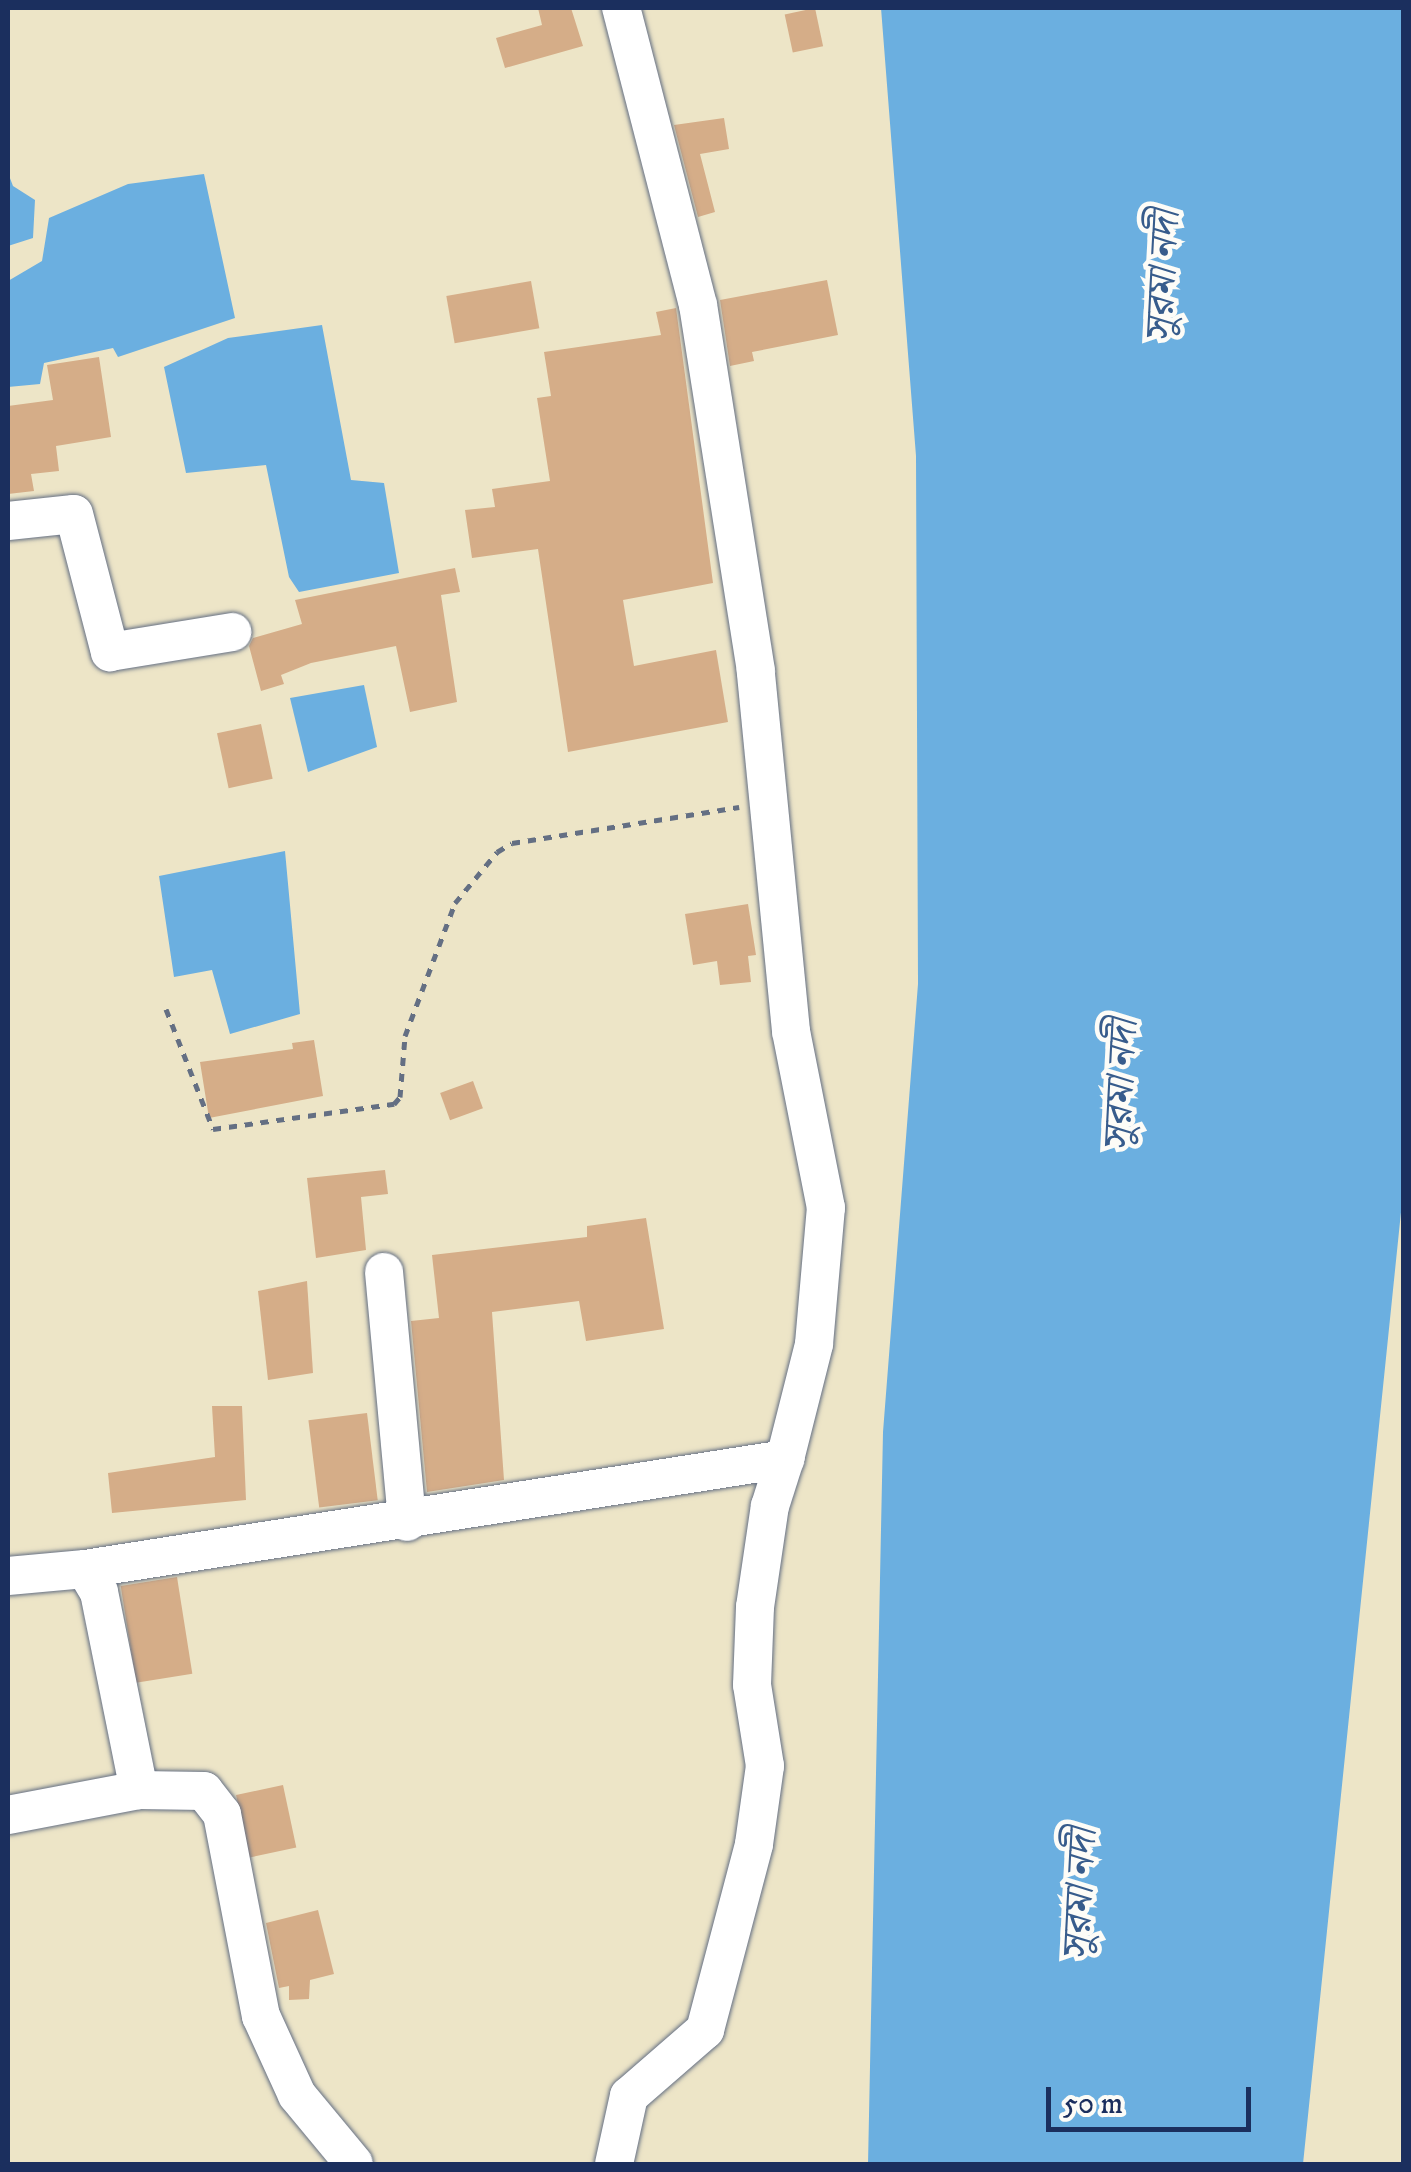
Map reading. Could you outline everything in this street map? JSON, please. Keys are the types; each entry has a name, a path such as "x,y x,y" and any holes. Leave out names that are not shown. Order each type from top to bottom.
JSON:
{"street":[{"path":"614,2164 629,2096 705,2030 754,1844 765,1766 752,1684 756,1607 770,1506 814,1344 826,1208 790,1031 756,671 698,305 620,8"},
{"path":"8,521 74,514 110,652 232,632"},
{"path":"384,1272 408,1522"},
{"path":"8,1576 408,1522 785,1459"},
{"path":"86,1568 99,1592 138,1790"},
{"path":"8,1815 138,1790 204,1791 222,1814 260,2016 296,2095 354,2164"}],"path":[{"path":"166,1009 214,1130 394,1104 400,1097 406,1036 455,903 497,852 512,843 767,803"}],"water":[{"name":"সুরমা নদী","path":"881,8 1403,8 1404,1183 1303,2164 868,2164 883,1432 918,984 916,456"},
{"path":"8,173 13,186 35,200 33,238 8,246"},
{"path":"204,174 235,318 118,357 113,348 44,363 40,384 8,387 8,281 42,261 49,218 128,184"},
{"path":"322,325 351,480 384,483 399,573 299,592 289,577 266,465 186,473 164,367 228,338"},
{"path":"364,685 377,747 308,772 290,698"},
{"path":"285,851 300,1014 230,1034 212,970 174,977 159,876"}],"building":[{"path":"538,8 571,8 583,46 505,68 496,38 542,25"},
{"path":"815,8 823,46 793,53 785,14"},
{"path":"724,118 729,149 700,154 715,212 698,217 674,125"},
{"path":"827,280 838,335 752,352 754,361 730,366 720,300"},
{"path":"531,281 539,328 455,343 446,296"},
{"path":"676,308 713,583 623,600 634,666 716,650 728,722 568,752 538,549 472,558 465,510 495,507 492,489 550,481 537,398 551,396 544,352 661,335 656,312"},
{"path":"99,357 111,437 56,446 59,471 31,474 34,491 8,494 8,406 53,400 47,365"},
{"path":"455,568 460,592 441,595 457,702 410,712 396,646 311,663 281,675 284,684 261,691 249,646 253,638 302,624 295,600"},
{"path":"261,724 273,779 229,788 217,733"},
{"path":"748,904 756,955 748,956 751,982 720,985 717,961 693,965 685,914"},
{"path":"314,1040 323,1096 209,1118 200,1062 293,1049 292,1043"},
{"path":"473,1081 483,1108 450,1120 440,1093"},
{"path":"385,1170 388,1194 361,1197 366,1250 316,1258 307,1178"},
{"path":"646,1218 664,1329 586,1341 579,1301 492,1312 504,1480 427,1492 411,1321 439,1318 432,1255 587,1237 587,1226"},
{"path":"307,1281 313,1373 268,1380 258,1291"},
{"path":"212,1406 242,1406 246,1500 112,1513 108,1473 215,1457"},
{"path":"367,1413 378,1500 319,1508 308,1420"},
{"path":"177,1577 192,1674 136,1683 121,1586"},
{"path":"283,1785 296,1848 249,1858 236,1795"},
{"path":"318,1910 334,1974 310,1980 309,1999 289,2000 289,1986 279,1988 266,1923"}]}
